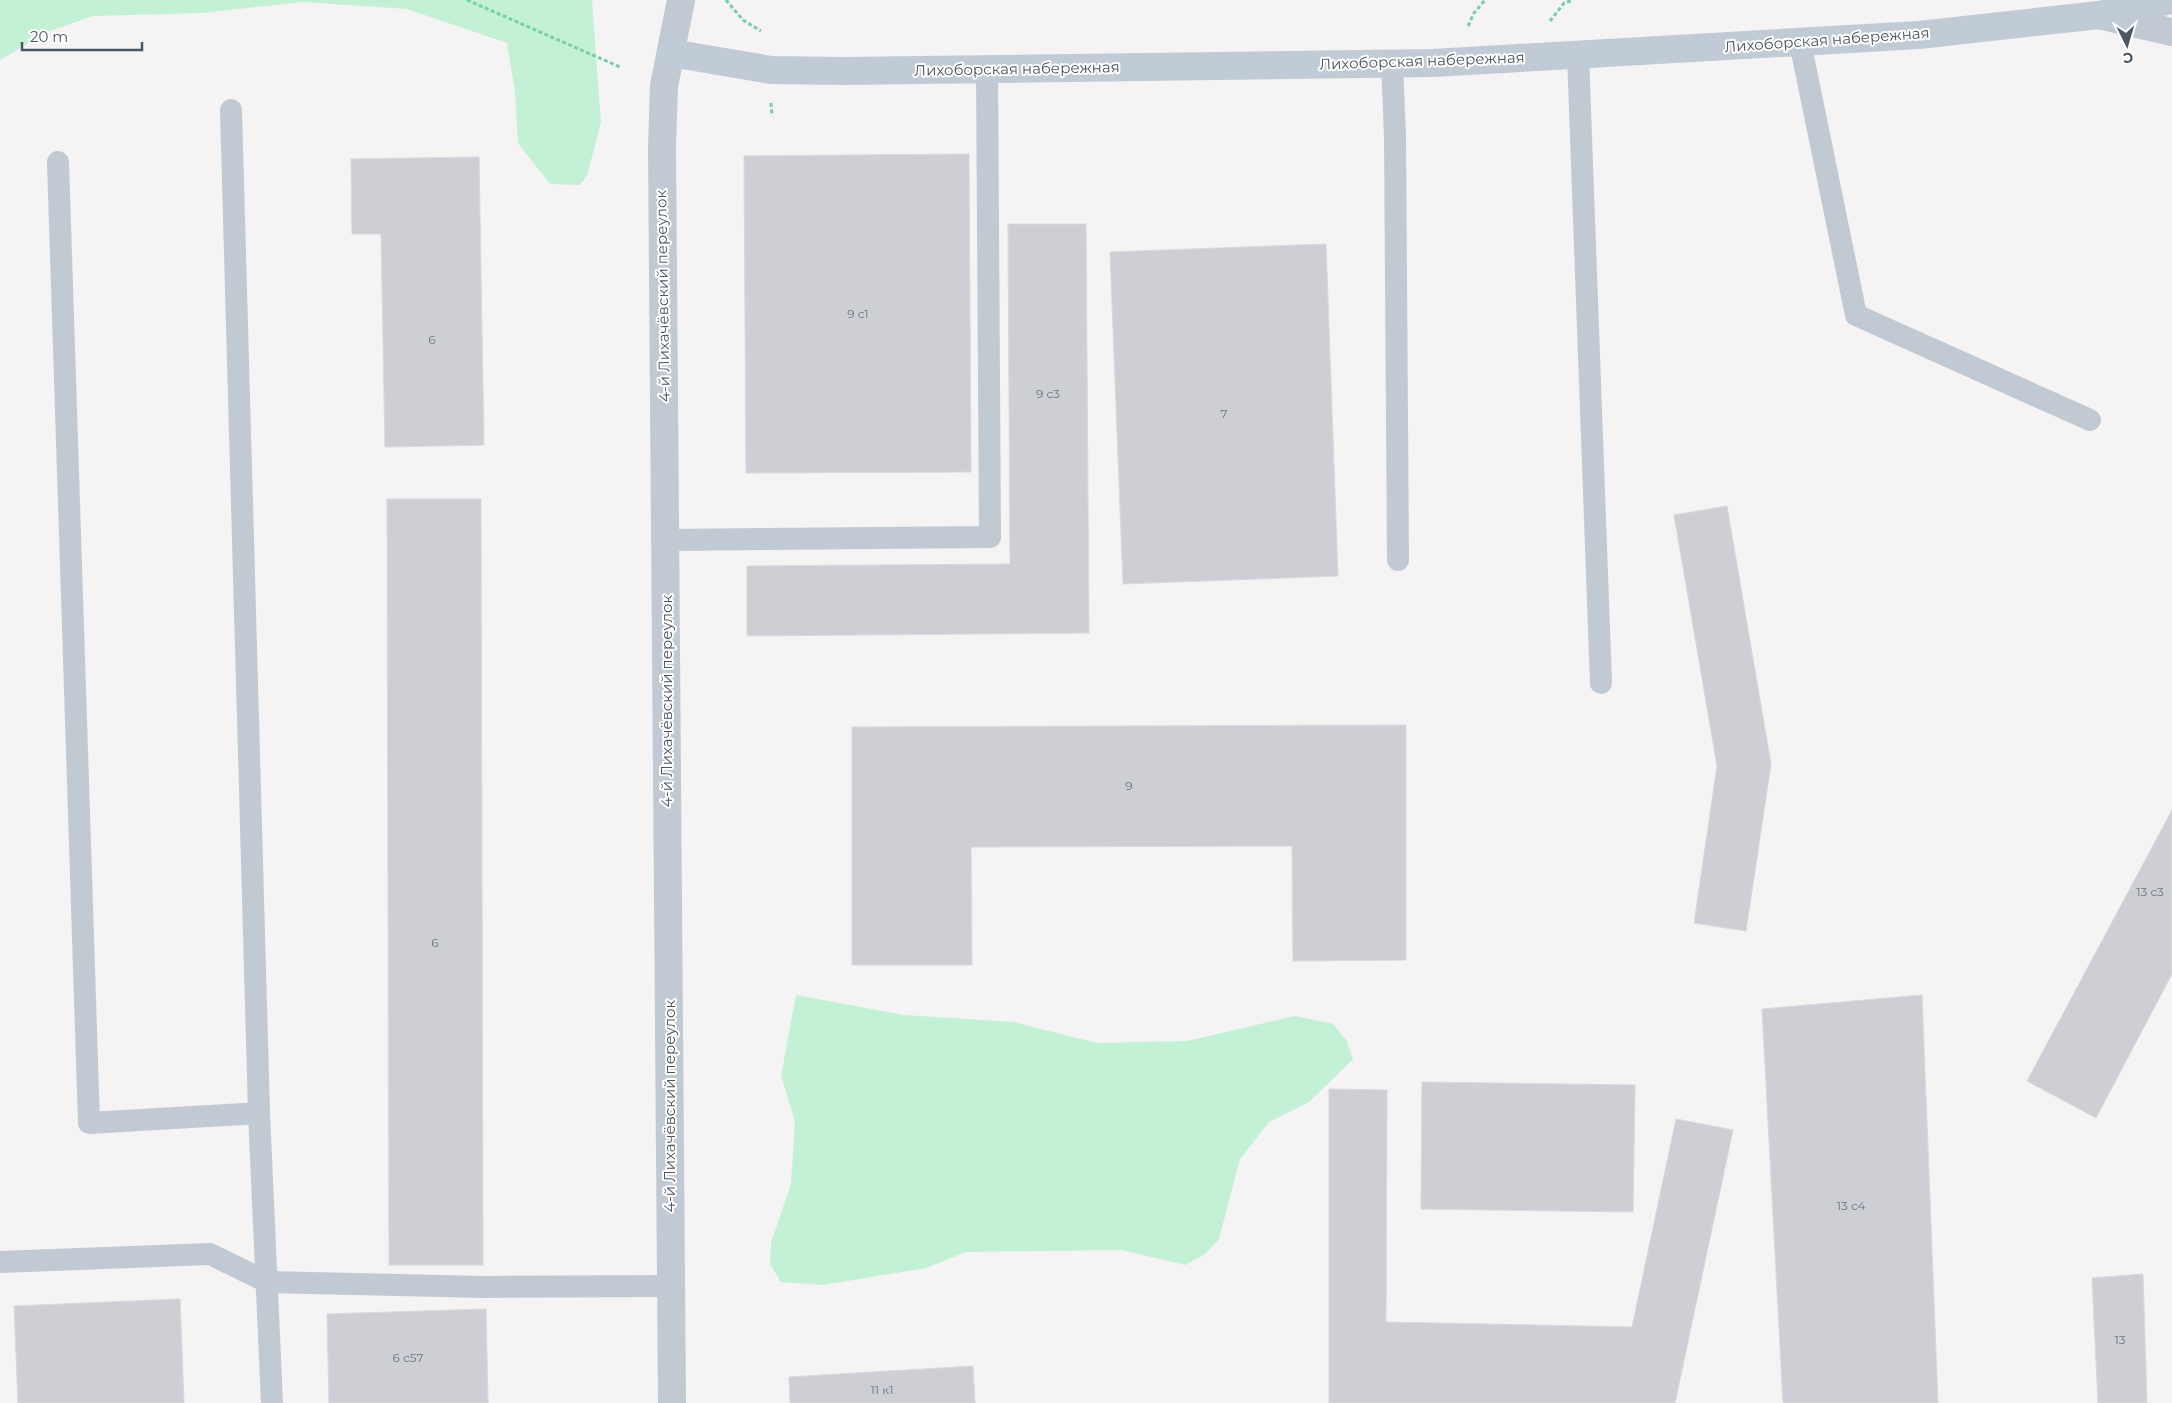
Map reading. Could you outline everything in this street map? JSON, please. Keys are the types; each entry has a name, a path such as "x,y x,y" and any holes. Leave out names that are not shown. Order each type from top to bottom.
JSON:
{"street":[{"name":"4-й Лихачёвский переулок","path":"672,1403 662,148 664,86 681,0"},
{"name":"Лихоборская набережная","path":"671,53 771,70 1392,64 1919,35 2100,15 2172,0"},
{"path":"2100,15 2172,32"}],"lane":[{"path":"1800,42 1856,315 2090,420"},
{"path":"1578,55 1601,683"},
{"path":"1392,64 1395,136 1398,560"},
{"path":"666,540 990,537 987,69"},
{"path":"232,110 259,1112 272,1403"},
{"path":"58,162 89,1123 259,1112"},
{"path":"0,1262 210,1254 267,1282 484,1287 671,1286"}],"path":[{"path":"467,0 620,66"},
{"path":"1464,34 1474,13 1485,0"},
{"path":"1548,23 1564,3 1573,0"}],"green space":[{"path":"0,0 592,0 601,123 587,175 580,185 550,184 518,143 515,92 507,43 407,9 303,2 201,13 93,16 47,32 0,60"},
{"path":"796,995 904,1015 1013,1022 1097,1043 1187,1041 1295,1016 1333,1024 1346,1040 1353,1059 1309,1102 1269,1122 1240,1159 1219,1239 1204,1255 1185,1265 1122,1250 966,1252 926,1268 823,1285 781,1282 770,1264 771,1243 791,1184 795,1121 781,1076"}],"building":[{"path":"969,154 971,472 746,473 744,156"},
{"path":"479,157 484,445 385,447 381,234 352,234 351,159"},
{"path":"1008,224 1086,224 1089,633 747,636 747,566 1010,564"},
{"path":"1326,244 1338,576 1123,584 1110,252"},
{"path":"387,499 481,499 483,1265 389,1265"},
{"path":"1727,506 1771,764 1746,931 1694,923 1717,766 1674,515"},
{"path":"1406,725 1406,960 1293,961 1292,846 971,847 972,965 852,965 852,727"},
{"path":"2172,810 2172,974 2096,1118 2027,1081"},
{"path":"1922,995 1938,1403 1783,1403 1762,1009"},
{"path":"1422,1082 1635,1085 1633,1212 1421,1209"},
{"path":"1329,1089 1387,1090 1386,1322 1632,1327 1676,1119 1733,1130 1675,1403 1329,1403"},
{"path":"2143,1274 2147,1403 2098,1403 2092,1278"},
{"path":"180,1299 184,1403 18,1403 14,1306"},
{"path":"486,1309 488,1403 329,1403 327,1314"},
{"path":"973,1366 975,1403 790,1403 789,1377"}]}
